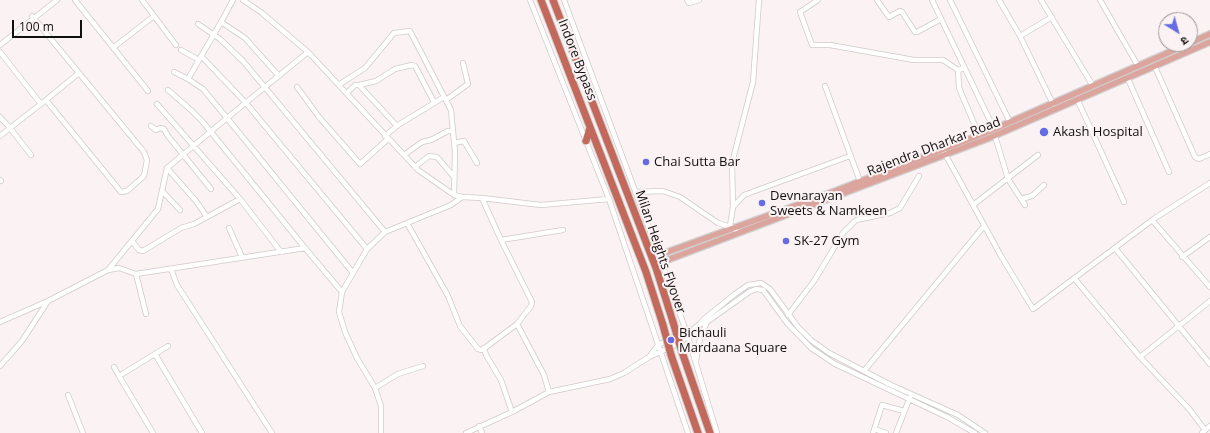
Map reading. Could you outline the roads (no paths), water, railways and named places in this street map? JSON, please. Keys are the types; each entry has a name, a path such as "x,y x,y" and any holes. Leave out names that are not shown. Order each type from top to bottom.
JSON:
{"highway":[{"name":"Indore Bypass","path":"541,0 590,128"},
{"name":"Indore Bypass","path":"553,0 593,102"},
{"name":"Milan Heights Flyover","path":"593,102 656,268 710,433"},
{"path":"602,128 610,125"},
{"path":"586,141 590,128"},
{"name":"Milan Heights Flyover","path":"590,128 646,272 698,433"}],"main road":[{"name":"Rajendra Dharkar Road","path":"1198,39 1210,34"},
{"name":"Rajendra Dharkar Road","path":"861,184 1010,122 1022,121 1078,101 1210,42"},
{"name":"Rajendra Dharkar Road","path":"659,255 945,155 995,136 1053,104 1169,52"},
{"name":"Rajendra Dharkar Road","path":"662,262 734,229"}],"street":[{"path":"0,44 33,17 57,0"},
{"path":"75,0 148,91"},
{"path":"142,0 176,45"},
{"path":"188,79 233,0"},
{"path":"243,0 262,13 308,52 340,84 387,138 415,167 454,195 541,206 609,199"},
{"path":"530,0 609,199 688,433"},
{"path":"564,0 662,262 687,334 717,433"},
{"path":"687,0 689,3 699,0"},
{"path":"635,192 664,191 680,197 718,223 734,229 732,163 752,82 759,0"},
{"path":"818,0 800,12 812,45 830,45 914,60 944,60 958,70"},
{"path":"877,0 889,17 900,11 902,12 915,32 941,18"},
{"path":"932,0 994,129"},
{"path":"950,0 1010,122"},
{"path":"1000,0 1020,36 1053,104"},
{"path":"1041,0 1093,86"},
{"path":"1100,0 1138,66"},
{"path":"33,17 49,1"},
{"path":"114,48 154,16"},
{"path":"1020,36 1052,16"},
{"path":"33,17 145,155 147,160 145,173 141,180 125,192 121,192 46,100"},
{"path":"221,22 244,38 278,75"},
{"path":"198,24 234,50 385,232"},
{"path":"340,84 365,68 394,33 410,30 451,110 454,143 454,195"},
{"path":"181,50 200,58 246,104 367,249"},
{"path":"0,52 41,104"},
{"path":"108,270 158,209 167,168 193,144 246,104 278,75 308,52"},
{"path":"297,87 360,164 387,138 397,126 434,102 445,98 468,84 463,63"},
{"path":"347,93 355,85 376,81 395,69 412,65 415,66 434,102"},
{"path":"1155,67 1195,157 1199,159 1210,154"},
{"path":"958,70 964,68"},
{"path":"958,70 959,88 979,135"},
{"path":"174,72 203,89 353,273"},
{"path":"0,136 79,73"},
{"path":"1128,79 1169,172"},
{"path":"359,85 397,126"},
{"path":"825,86 861,184"},
{"path":"168,90 192,110 342,292"},
{"path":"1078,101 1124,202"},
{"path":"157,104 240,199 281,252"},
{"path":"0,117 30,155"},
{"path":"151,126 156,130 160,128 164,129 182,154 212,189"},
{"path":"404,155 422,142 431,140 448,132 453,132"},
{"path":"995,136 1008,179 1025,205"},
{"path":"454,143 464,141 477,163"},
{"path":"943,149 984,226 1033,309 1152,220 1210,183"},
{"path":"973,205 1038,155"},
{"path":"415,167 429,156 438,156 454,177"},
{"path":"733,207 744,195 850,156"},
{"path":"167,168 196,201 207,217"},
{"path":"788,316 814,281 843,234 856,220 890,213 900,208 919,176"},
{"path":"1021,199 1038,192 1044,185"},
{"path":"162,192 180,210"},
{"path":"381,433 381,406 375,388 357,358 345,332 339,312 342,292 367,249 385,232 451,206 462,197"},
{"path":"407,223 448,296 460,326 480,350 517,324 531,306 532,302 482,198"},
{"path":"132,241 138,250 143,251 181,228 207,217 240,199"},
{"path":"1152,220 1182,257 1210,287"},
{"path":"864,371 984,226"},
{"path":"229,228 242,257"},
{"path":"501,240 563,230"},
{"path":"1182,257 1210,237"},
{"path":"0,322 48,301 108,270 119,268 136,274 305,248"},
{"path":"1115,248 1210,364"},
{"path":"171,269 178,285 272,433"},
{"path":"136,274 146,314"},
{"path":"1074,278 1140,357 1190,410 1204,432 1210,426"},
{"path":"466,433 512,412 549,392 610,379 649,357 661,353 682,342 687,334 700,324 704,318 735,294 748,285 761,283 770,289 788,316 811,340 829,353 872,375 958,415 976,432"},
{"path":"700,324 707,322 749,292 756,289 763,290 787,323 811,348 835,364 947,416 976,432 985,433"},
{"path":"0,366 22,341 48,301"},
{"path":"1140,357 1178,325 1210,301"},
{"path":"695,364 700,339 707,322"},
{"path":"517,324 544,375 549,392"},
{"path":"649,357 658,345 681,333 687,334"},
{"path":"119,376 168,346"},
{"path":"484,348 486,355 501,380 512,412"},
{"path":"155,354 202,433"},
{"path":"375,388 398,374 422,366"},
{"path":"114,367 153,433"},
{"path":"869,381 872,375"},
{"path":"896,433 911,393"},
{"path":"68,395 83,433"},
{"path":"886,433 874,431 882,404 904,411"},
{"path":"479,426 482,433"}],"place":[{"name":"Akash Hospital","path":"1044,132"},
{"name":"Chai Sutta Bar","path":"646,162"},
{"name":"Devnarayan Sweets & Namkeen","path":"762,203"},
{"name":"SK-27 Gym","path":"786,241"},
{"name":"Bichauli Mardaana Square","path":"671,340"}]}
